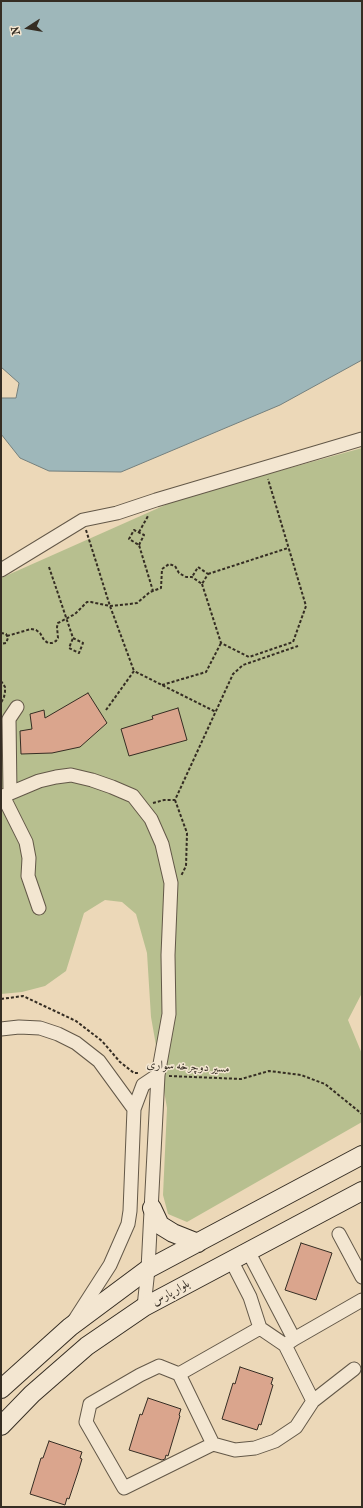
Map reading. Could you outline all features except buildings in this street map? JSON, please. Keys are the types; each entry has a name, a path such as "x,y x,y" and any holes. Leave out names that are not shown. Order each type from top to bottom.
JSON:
{"main road":[{"path":"1,1389 70,1326 148,1269 362,1155"},
{"name":"بلوار پارس","path":"1,1426 32,1394 87,1346 144,1307 362,1191"},
{"path":"152,1208 160,1225 173,1233 198,1242"}],"street":[{"path":"1,570 83,520 117,514 156,500 362,439"},
{"path":"17,707 9,719 4,795 26,842 29,858 28,876 39,908"},
{"path":"4,795 39,781 71,775 112,787 133,796 151,818 162,844 171,883 168,955 169,1014 158,1075 152,1208 144,1307"},
{"path":"1,1029 19,1027 40,1028 58,1034 76,1043 99,1061 134,1109"},
{"path":"70,1326 110,1265 128,1224 130,1211 134,1109 143,1085 158,1075"},
{"path":"339,1234 362,1277"},
{"path":"248,1251 290,1342 313,1401"},
{"path":"231,1260 250,1297 260,1328 290,1342"},
{"path":"290,1342 362,1300"},
{"path":"179,1374 260,1328"},
{"path":"213,1444 179,1374 159,1366 140,1375 90,1404 86,1422 124,1488 213,1444 235,1450 255,1448 275,1441 296,1427 313,1401 354,1369"}],"path":[{"path":"221,643 249,657 293,642 306,606 265,468"},
{"path":"83,520 110,606 134,671 216,712"},
{"path":"139,545 144,535 134,530 129,539 139,545 153,591"},
{"path":"202,584 208,574 289,548"},
{"path":"1,633 6,634 7,636 31,629 36,630 48,643 52,643 58,638 58,623 75,614 87,602 110,606 137,603 150,592 161,588 162,568 169,564 175,566 179,573 202,584 221,643 206,672 161,685"},
{"path":"49,567 73,638 69,648 79,653 84,643 73,638"},
{"path":"192,578 198,567 208,574"},
{"path":"1,644 6,643 8,638 7,636"},
{"path":"180,879 186,866 187,832 174,800 233,674 243,665 298,646"},
{"path":"106,710 134,671"},
{"path":"1,681 5,687 4,697 1,703"},
{"path":"144,810 155,802 174,800"},
{"name":"مسیر دوچرخه سواری","path":"1,999 23,996 76,1021 102,1041 120,1062 134,1073 241,1079 269,1072 302,1075 325,1084 362,1114"}],"green space":[{"path":"362,448 362,993 348,1020 362,1054 362,1122 187,1222 168,1214 163,1195 167,1108 151,1017 147,953 136,914 122,902 105,900 84,913 66,971 45,986 22,992 1,994 1,578 181,498"}],"water":[{"path":"1,1 362,1 362,360 280,405 121,472 49,471 20,458 1,434 1,398 16,398 19,383 1,367"}]}
